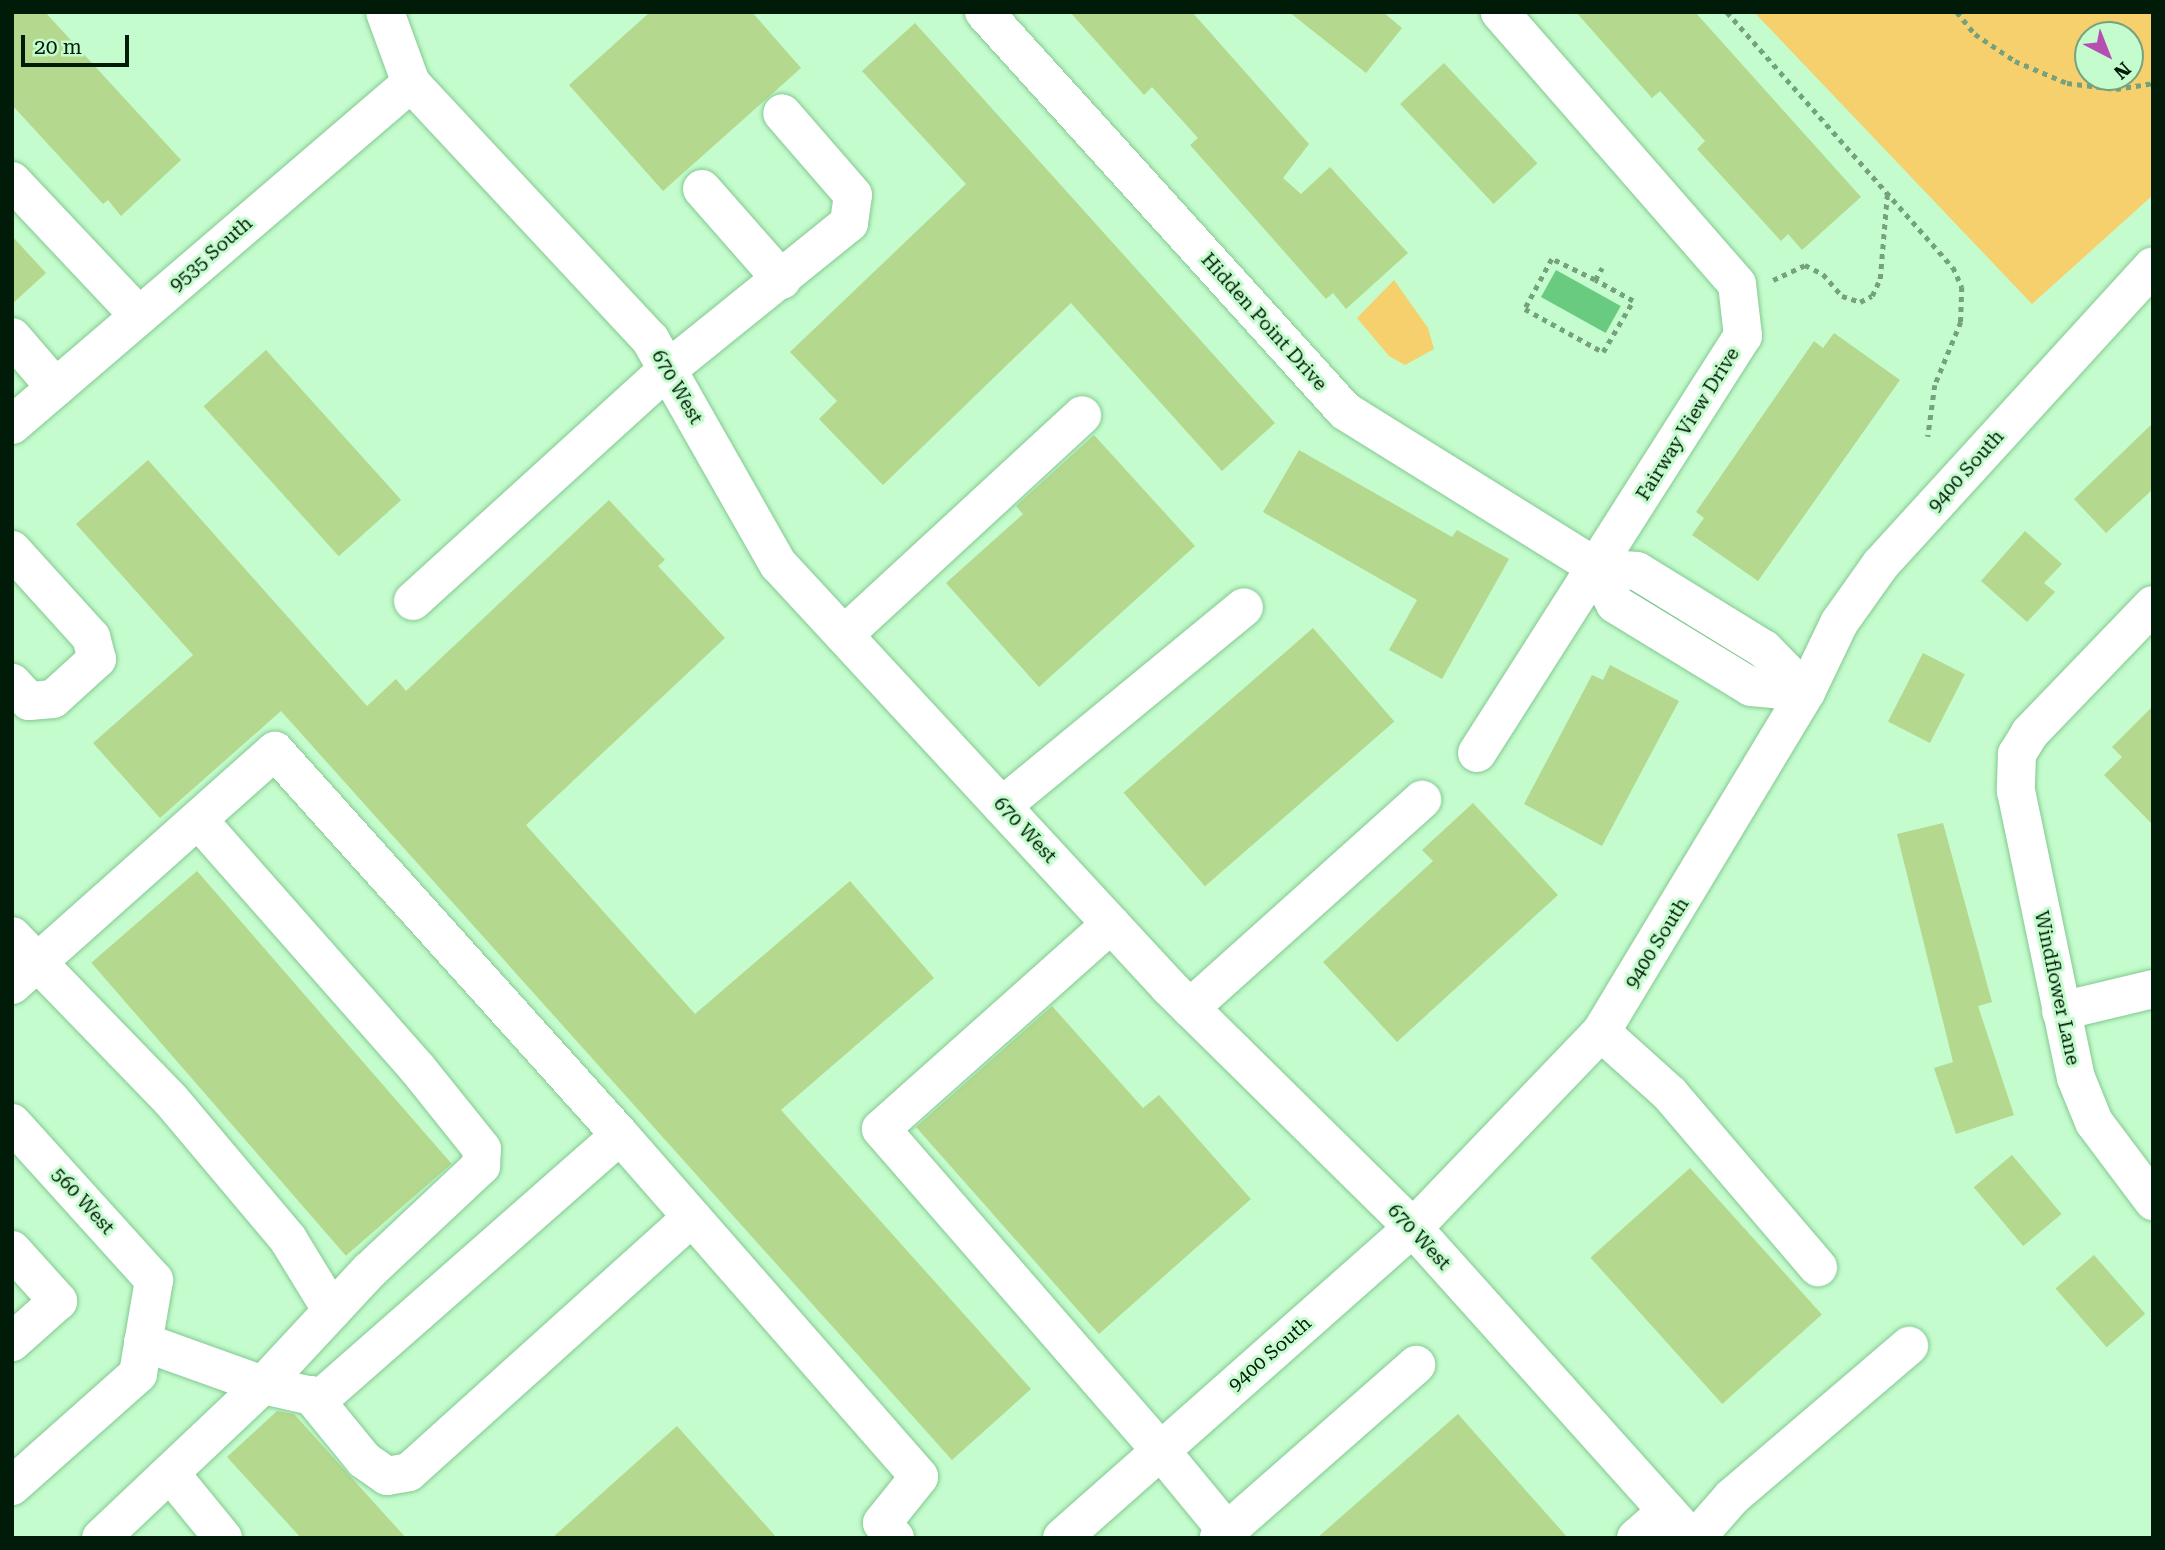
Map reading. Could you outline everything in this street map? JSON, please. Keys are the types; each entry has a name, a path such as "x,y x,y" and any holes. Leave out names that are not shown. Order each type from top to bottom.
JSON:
{"street":[{"path":"385,12 411,83"},
{"name":"Hidden Point Drive","path":"984,12 1345,411 1597,568 1637,572 1769,652 1806,692"},
{"name":"Fairway View Drive","path":"1477,753 1743,336 1737,284 1500,12"},
{"name":"9535 South","path":"12,425 411,83"},
{"name":"670 West","path":"411,83 650,340 778,564 1191,1008 1413,1228 1685,1529"},
{"path":"414,601 667,370 782,280 849,223 854,209 853,195 782,113"},
{"path":"12,181 139,316"},
{"path":"702,190 782,280"},
{"name":"9400 South","path":"1062,1538 1413,1228 1601,1032 1806,692 1839,623 1881,564 2153,266"},
{"path":"12,337 56,388"},
{"path":"844,635 1082,415"},
{"path":"12,550 91,637 97,659 53,699 29,701 12,683"},
{"name":"Windflower Lane","path":"2153,605 2030,733 2017,754 2016,792 2061,1011 2094,1122 2153,1201"},
{"path":"1002,806 1244,607"},
{"path":"332,1311 288,1239 189,1121 20,961 198,820 275,751 620,1135 919,1477 882,1523 895,1538"},
{"path":"1191,1008 1422,800"},
{"path":"101,1538 263,1385 332,1311 481,1166 482,1150 198,820"},
{"path":"1111,924 881,1129 1161,1451 1223,1534 1416,1365"},
{"path":"2061,1011 2153,989"},
{"path":"1601,1032 1670,1094 1818,1267"},
{"name":"560 West","path":"12,1123 154,1280 143,1342"},
{"path":"12,1486 138,1374 143,1342 263,1385 321,1398 620,1135"},
{"path":"311,1395 364,1460 387,1476 409,1472 691,1217"},
{"path":"12,1250 58,1301 12,1342"},
{"path":"1636,1538 1685,1529 1732,1497 1909,1346"},
{"path":"170,1473 223,1538"}],"path":[{"path":"1727,12 1953,267 1962,287 1961,322 1935,385 1928,437"},
{"path":"1957,12 1975,34 2015,61 2067,83 2116,89 2153,83"},
{"path":"1765,283 1805,265 1823,274 1842,296 1860,302 1872,296 1880,279 1888,194"},
{"path":"1552,259 1595,280 1633,301 1603,352 1525,309 1552,259"},
{"path":"1595,280 1602,268"}],"shaded area":[{"path":"1754,12 2153,12 2153,195 2032,304"},
{"path":"1556,270 1621,306 1606,333 1541,297"},
{"path":"1394,280 1428,328 1434,349 1405,365 1389,356 1357,318"}],"building":[{"path":"12,12 45,12 181,160 121,216 108,200 103,204 12,105"},
{"path":"650,12 752,12 801,68 663,191 569,85"},
{"path":"1070,12 1192,12 1309,144 1283,178 1301,194 1330,167 1408,253 1346,309 1333,293 1326,299 1190,145 1198,138 1152,87 1144,95"},
{"path":"1289,12 1383,12 1402,28 1366,73"},
{"path":"1576,12 1695,12 1861,197 1802,250 1788,234 1781,241 1697,149 1705,141 1660,91 1652,98"},
{"path":"915,23 1275,423 1222,471 1071,303 883,485 819,419 837,401 790,352 966,184 862,71"},
{"path":"1444,63 1537,163 1494,204 1400,104"},
{"path":"12,236 46,273 12,304"},
{"path":"1834,333 1900,380 1758,581 1692,535 1704,518 1696,512 1814,341 1823,348"},
{"path":"266,350 401,500 339,556 204,406"},
{"path":"2153,423 2153,489 2106,533 2074,499"},
{"path":"1094,435 1195,546 1039,687 946,583 1023,514 1016,506"},
{"path":"1299,450 1452,537 1457,530 1509,559 1442,679 1389,650 1417,600 1263,512"},
{"path":"148,460 367,706 396,679 406,691 609,500 665,560 658,566 725,638 526,825 695,1014 850,881 934,978 781,1110 1031,1389 952,1460 281,711 160,818 93,743 193,655 76,524"},
{"path":"2025,531 2062,564 2044,583 2055,592 2027,622 1981,581"},
{"path":"1313,628 1394,722 1205,886 1124,793"},
{"path":"1923,653 1965,674 1930,743 1888,722"},
{"path":"1610,665 1679,701 1602,846 1524,804 1592,675 1603,680"},
{"path":"2153,706 2153,825 2104,775 2122,757 2112,747"},
{"path":"1473,803 1558,895 1397,1042 1323,962 1433,861 1422,850"},
{"path":"1943,823 1992,1002 1978,1006 2014,1115 1956,1134 1934,1068 1953,1062 1897,834"},
{"path":"197,871 452,1164 346,1256 91,963"},
{"path":"1052,1006 1143,1108 1159,1095 1251,1199 1099,1334 916,1127"},
{"path":"2012,1155 2061,1214 2023,1246 1974,1187"},
{"path":"1690,1168 1822,1314 1722,1404 1590,1258"},
{"path":"2094,1255 2145,1314 2107,1347 2056,1288"},
{"path":"277,1411 294,1414 406,1538 301,1538 227,1457"},
{"path":"1458,1414 1568,1538 1317,1538"},
{"path":"677,1426 777,1538 552,1538"}]}
